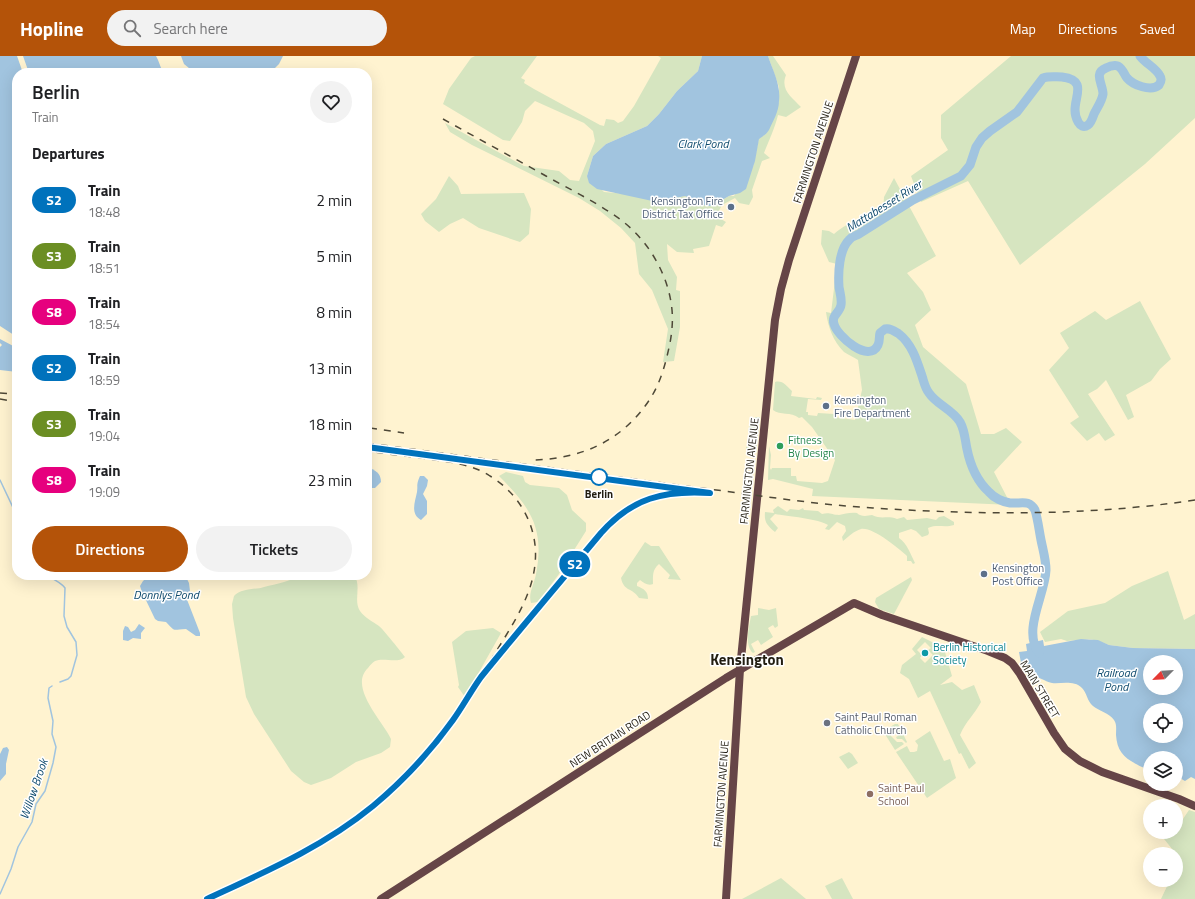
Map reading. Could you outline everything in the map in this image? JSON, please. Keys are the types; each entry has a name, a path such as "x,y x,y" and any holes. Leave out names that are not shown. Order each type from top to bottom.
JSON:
{"main road":[{"name":"FARMINGTON AVENUE","path":"726,899 740,669 773,336 778,306 790,256 856,56"},
{"name":"NEW BRITAIN ROAD","path":"381,899 740,669 854,603"},
{"name":"MAIN STREET","path":"854,603 882,615 1005,658 1012,663 1020,674 1057,739 1065,749 1080,761 1102,772 1195,806"}],"green space":[{"path":"475,56 537,56 521,78 525,80 524,83 604,126 606,119 614,120 618,123 623,121 634,106 661,58 658,56 702,56 698,71 677,91 659,114 647,126 606,144 593,156 587,176 604,192 672,198 685,196 706,206 712,206 729,196 734,196 753,167 759,138 766,134 779,101 779,87 768,56 773,56 786,75 786,89 801,107 786,117 778,115 764,153 770,158 762,161 752,190 753,197 749,205 739,203 735,198 722,205 716,216 726,222 722,227 716,225 709,246 693,249 694,253 677,252 667,244 668,260 677,277 676,290 680,291 680,327 674,361 663,362 668,329 652,290 639,274 635,243 621,228 600,211 579,198 472,145 450,132 445,123 524,166 559,171 570,180 579,181 595,141 593,131 584,123 535,101 525,111 522,122 510,141 503,140 443,104 449,89 471,58"},
{"path":"1011,56 1195,56 1195,118 1145,164 1020,265 968,181 921,202 911,176 948,150 941,138 941,115"},
{"path":"449,176 458,186 461,194 524,193 531,209 529,234 520,242 479,228 463,218 450,224 439,232 425,221 421,214 436,199"},
{"path":"894,178 936,256 907,273 923,292 931,310 915,325 923,347 966,384 981,434 994,434 1006,428 1022,442 994,472 1011,505 812,496 813,489 773,479 768,480 769,446 771,455 771,470 772,468 791,468 791,476 796,476 797,481 822,483 828,481 835,460 812,427 802,417 799,418 773,410 775,382 780,382 786,385 792,391 791,396 816,399 817,397 822,398 821,400 808,399 806,412 808,412 808,415 817,416 818,413 834,414 834,417 855,420 862,390 858,360 840,348 828,323 826,312 831,313 837,264 829,262 821,244 822,230 829,231 834,234 841,228 854,222 868,222 883,211 884,197"},
{"path":"1140,301 1171,359 1160,369 1151,381 1126,395 1134,417 1128,420 1106,380 1097,389 1088,394 1115,435 1105,441 1099,433 1087,441 1070,423 1079,417 1049,370 1069,348 1060,333 1095,311 1106,320"},
{"path":"755,417 760,417 756,452 746,450 746,447 750,447 752,432 748,431 750,424 754,424"},
{"path":"506,472 523,476 525,482 530,485 559,488 567,495 572,510 586,523 586,531 559,574 538,602 531,603 530,599 538,558 536,531 527,509 510,487 499,476"},
{"path":"778,506 787,512 790,509 799,510 803,508 804,510 818,511 822,514 827,513 839,515 857,513 862,516 872,515 897,519 904,517 907,520 927,518 936,520 939,517 944,516 954,522 954,525 928,528 928,535 922,537 916,531 911,529 899,533 899,538 907,546 915,563 913,564 911,561 907,561 907,556 892,543 866,529 856,531 843,541 842,537 846,531 845,526 837,522 829,530 825,529 828,525 818,521 775,514 770,519 778,528 775,532 767,523 765,512 774,513 773,510"},
{"path":"645,542 651,546 659,546 681,580 668,579 670,575 659,564 654,571 653,584 651,585 640,580 637,583 637,586 644,589 648,599 639,598 634,592 626,588 621,578"},
{"path":"1168,571 1184,620 1195,614 1195,649 1133,648 1109,645 1089,639 1067,641 1061,639 1045,642 1040,632 1068,611 1105,603 1132,586"},
{"path":"911,577 912,580 894,614 879,609 875,602 876,598"},
{"path":"289,580 356,580 357,602 360,611 366,618 381,628 405,657 398,660 375,661 363,676 362,685 364,694 391,739 390,747 381,753 356,762 331,778 311,785 304,782 291,771 254,714 246,697 233,618 232,604 234,596 237,593"},
{"path":"758,608 769,610 776,608 778,626 775,628 773,625 768,628 773,637 761,645 758,640 751,644 755,652 753,653 750,650 748,641 748,630 751,616 758,615"},
{"path":"493,628 501,633 465,697 458,687 459,685 452,642 466,631"},
{"path":"922,637 936,644 943,645 952,676 940,685 952,682 962,690 974,685 981,702 960,735 976,763 969,769 961,753 959,754 930,691 918,698 909,679 900,673 902,665 916,654 912,649","holes":["925,642 931,648 928,650 933,655 925,663 920,658 922,655 917,650"]},
{"path":"895,724 898,724 907,742 906,743 902,739 897,739 896,737 898,736 896,731 891,732 891,736 897,742 902,742 904,744 895,750 883,731"},
{"path":"930,731 944,761 950,759 956,778 927,798 896,752 907,746 910,752 917,751 918,745 915,741"},
{"path":"849,752 858,763 848,769 839,757"},
{"path":"1189,810 1195,812 1195,899 1161,899 1167,887 1183,887 1183,847 1171,847 1164,839 1183,839 1183,819"},
{"path":"781,878 806,899 742,899"},
{"path":"842,878 853,899 832,899 825,886"}],"water":[{"path":"0,56 17,56 21,68 12,68 12,334 0,326"},
{"path":"23,56 156,56 161,68 108,68 27,68"},
{"path":"181,56 283,56 275,68 189,68 184,64"},
{"name":"Clark Pond","path":"702,56 768,56 776,78 779,89 779,105 776,116 769,130 759,139 755,161 746,189 740,193 729,196 712,206 706,206 685,196 657,202 597,189 589,183 587,176 593,156 606,144 647,126 659,114 677,91 698,71"},
{"path":"0,339 12,345 12,371 0,370 0,347 2,345 0,343"},
{"path":"372,470 379,474 381,482 375,488 372,488"},
{"path":"420,476 424,476 428,480 423,494 427,501 427,514 421,520 414,511"},
{"name":"Donnlys Pond","path":"188,580 190,591 186,597 200,636 196,636 186,629 174,630 166,622 155,619 140,586 143,581"},
{"path":"139,624 145,628 141,633 141,639 133,638 128,641 123,640 123,631 125,626 128,627 131,632 135,630"},
{"name":"Railroad Pond","path":"1081,639 1098,640 1109,645 1133,648 1195,649 1195,779 1191,777 1185,781 1183,780 1183,751 1143,751 1143,767 1131,761 1124,756 1119,749 1114,720 1089,702 1082,688 1071,683 1052,683 1032,675 1028,668 1021,663 1019,652 1027,651 1026,644 1043,640 1044,646"},
{"path":"7,747 9,750 6,764 6,774 0,781 0,754 3,748"}],"waterway":[{"name":"Mattabesset River","path":"1039,653 1034,644 1033,624 1045,580 1046,570 1035,510 1030,504 1027,503 1004,502 991,494 981,483 970,460 962,425 953,414 932,397 925,385 914,353 904,338 892,330 885,329 880,333 878,345 874,350 868,351 861,350 854,346 836,329 833,321 841,305 839,287 841,256 846,244 851,238 913,200 961,176 970,165 976,147 982,138 1017,112 1043,78 1062,77 1075,81 1078,89 1075,110 1076,116 1078,122 1082,126 1085,126 1091,121 1101,102 1103,90 1099,76 1102,70 1110,66 1118,66 1130,81 1142,87 1151,88 1159,85 1161,82 1161,77 1140,56"},
{"name":"Willow Brook","path":"0,480 12,505"},
{"name":"Willow Brook","path":"55,580 65,588 64,616 67,627 76,642 77,655 71,676 60,682"},
{"name":"Willow Brook","path":"0,894 11,869 18,847 32,822 36,804 45,791 53,763 56,747 52,734 53,721 48,698 49,688 52,686"}],"railway":[{"path":"443,119 584,197 621,220 649,249 656,260 667,285 672,310 670,343 660,379 650,399 639,414 626,427 598,446 565,457 529,460"},
{"path":"0,393 12,394"},
{"path":"0,399 12,401"},
{"path":"372,428 404,433"},
{"path":"372,444 776,498 873,508 954,512 1034,513 1115,509 1195,500"},
{"path":"207,899 288,860 327,838 364,812 403,778 452,720 514,623 530,588 535,564 534,538 525,513 518,502 501,483 483,472 460,464 372,452"},
{"path":"501,654 592,543 618,516 639,503 654,497 677,493 701,492"}],"train":[{"name":"S2","path":"207,899 283,864 316,846 352,822 388,793 432,746 453,720 480,678 610,523 629,508 650,498 671,493 710,493 372,448"}],"place":[{"name":"Kensington Fire District Tax Office","path":"731,207"},
{"name":"Kensington Fire Department","path":"826,406"},
{"name":"Fitness By Design","path":"780,446"},
{"name":"Berlin","path":"599,477"},
{"name":"Kensington Post Office","path":"984,574"},
{"name":"Berlin Historical Society","path":"925,653"},
{"name":"Saint Paul Roman Catholic Church","path":"827,723"},
{"name":"Saint Paul School","path":"870,794"}],"district":[{"name":"Kensington","path":"747,660"}]}
